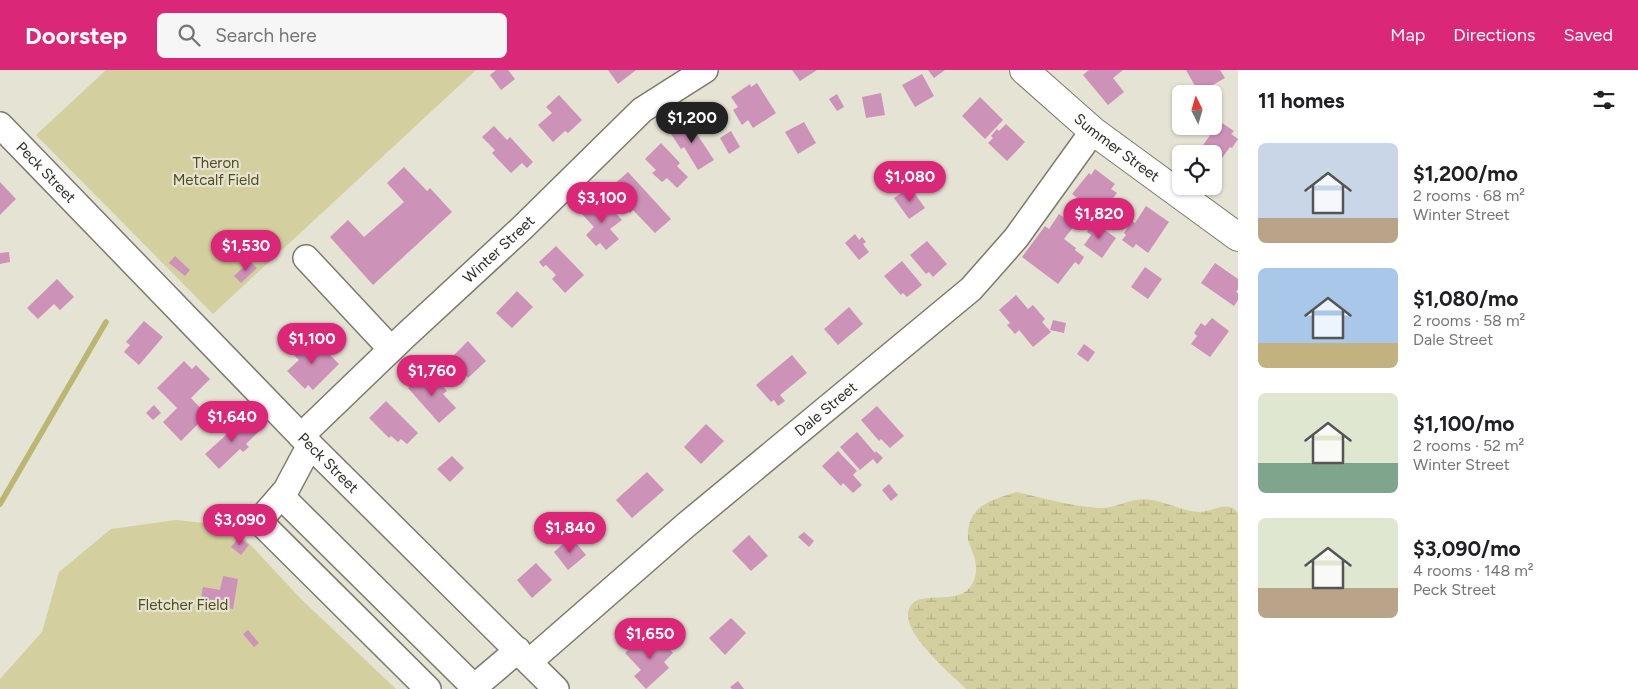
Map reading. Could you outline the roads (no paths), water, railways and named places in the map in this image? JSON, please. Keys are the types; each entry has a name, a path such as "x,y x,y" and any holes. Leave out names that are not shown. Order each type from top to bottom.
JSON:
{"main road":[{"name":"Summer Street","path":"1024,70 1093,130 1238,237"}],"street":[{"name":"Winter Street","path":"428,689 259,521 286,490 306,441 391,349 522,228 642,110 705,70"},
{"name":"Peck Street","path":"0,125 306,441 556,689"},
{"name":"Dale Street","path":"473,688 524,656 686,525 971,289 1016,238 1093,130"},
{"path":"306,258 391,349"},
{"path":"281,496 473,688"}],"waterway":[{"path":"0,504 106,322"}],"park label":[{"name":"Theron Metcalf Field","path":"216,172"},
{"name":"Fletcher Field","path":"183,605"}]}
